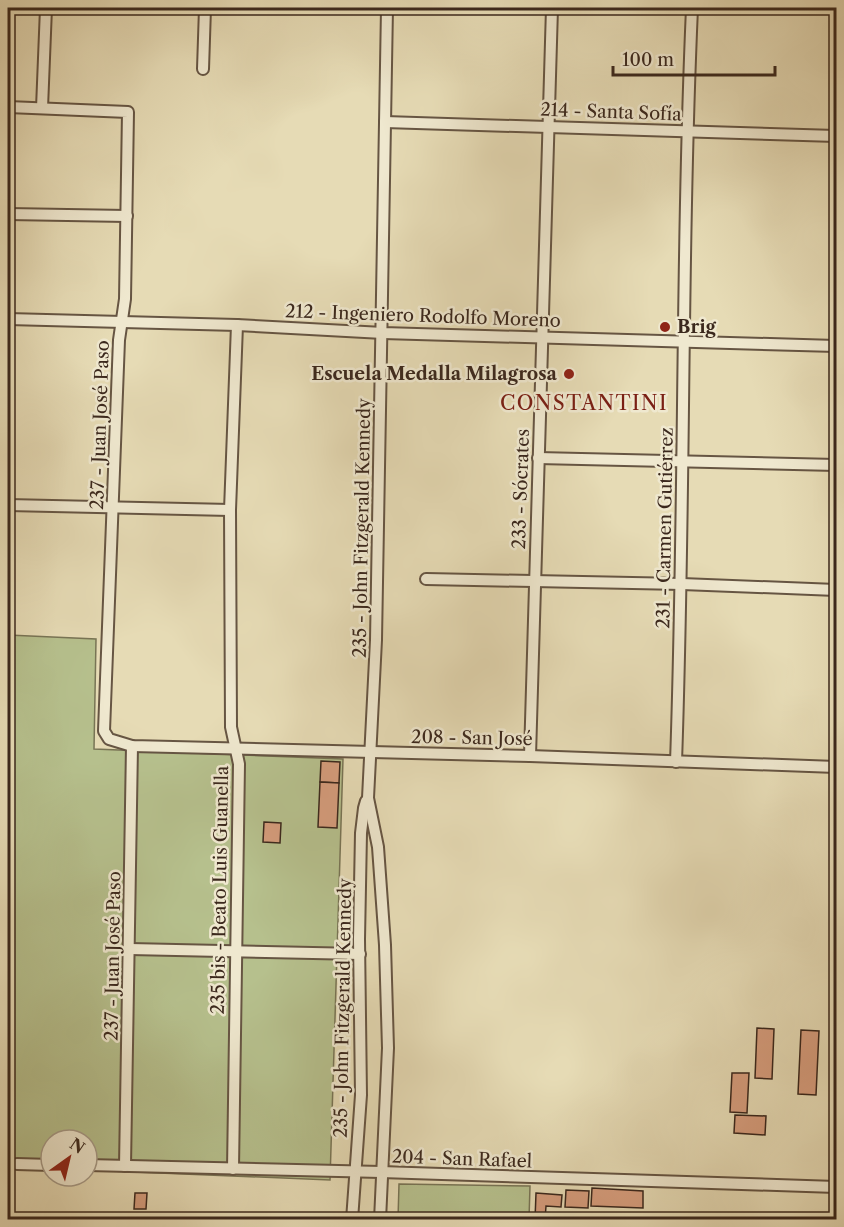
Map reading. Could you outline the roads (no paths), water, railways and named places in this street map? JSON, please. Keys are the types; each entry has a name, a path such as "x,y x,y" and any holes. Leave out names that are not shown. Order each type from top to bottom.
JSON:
{"street":[{"path":"8,108 42,108 46,8"},
{"path":"203,69 205,8"},
{"name":"235 - John Fitzgerald Kennedy","path":"380,1220 388,1048 385,945 378,847 368,798 376,640 387,8"},
{"name":"233 - Sócrates","path":"530,756 552,8"},
{"name":"231 - Carmen Gutiérrez","path":"676,762 684,461 686,131 692,8"},
{"name":"237 - Juan José Paso","path":"42,108 128,112 125,299 119,340 104,731 109,739"},
{"name":"214 - Santa Sofía","path":"384,122 837,136"},
{"path":"8,214 127,216"},
{"name":"212 - Ingeniero Rodolfo Moreno","path":"8,319 837,346"},
{"name":"235 bis - Beato Luis Guanella","path":"233,1169 239,764 231,727 231,510 237,325"},
{"path":"538,458 837,465"},
{"path":"8,505 231,510"},
{"path":"426,579 682,584 837,590"},
{"name":"208 - San José","path":"109,739 132,746 530,756 837,767"},
{"name":"237 - Juan José Paso","path":"125,1166 132,746"},
{"name":"235 - John Fitzgerald Kennedy","path":"352,1220 361,1095 361,833 364,808 368,798"},
{"path":"130,950 360,954"},
{"path":"17,1164 39,1165"},
{"name":"204 - San Rafael","path":"99,1165 837,1187"}],"place":[{"name":"Brig","path":"665,327"},
{"name":"Escuela Medalla Milagrosa","path":"569,374"}],"district":[{"name":"CONSTANTINI","path":"584,403"}]}
